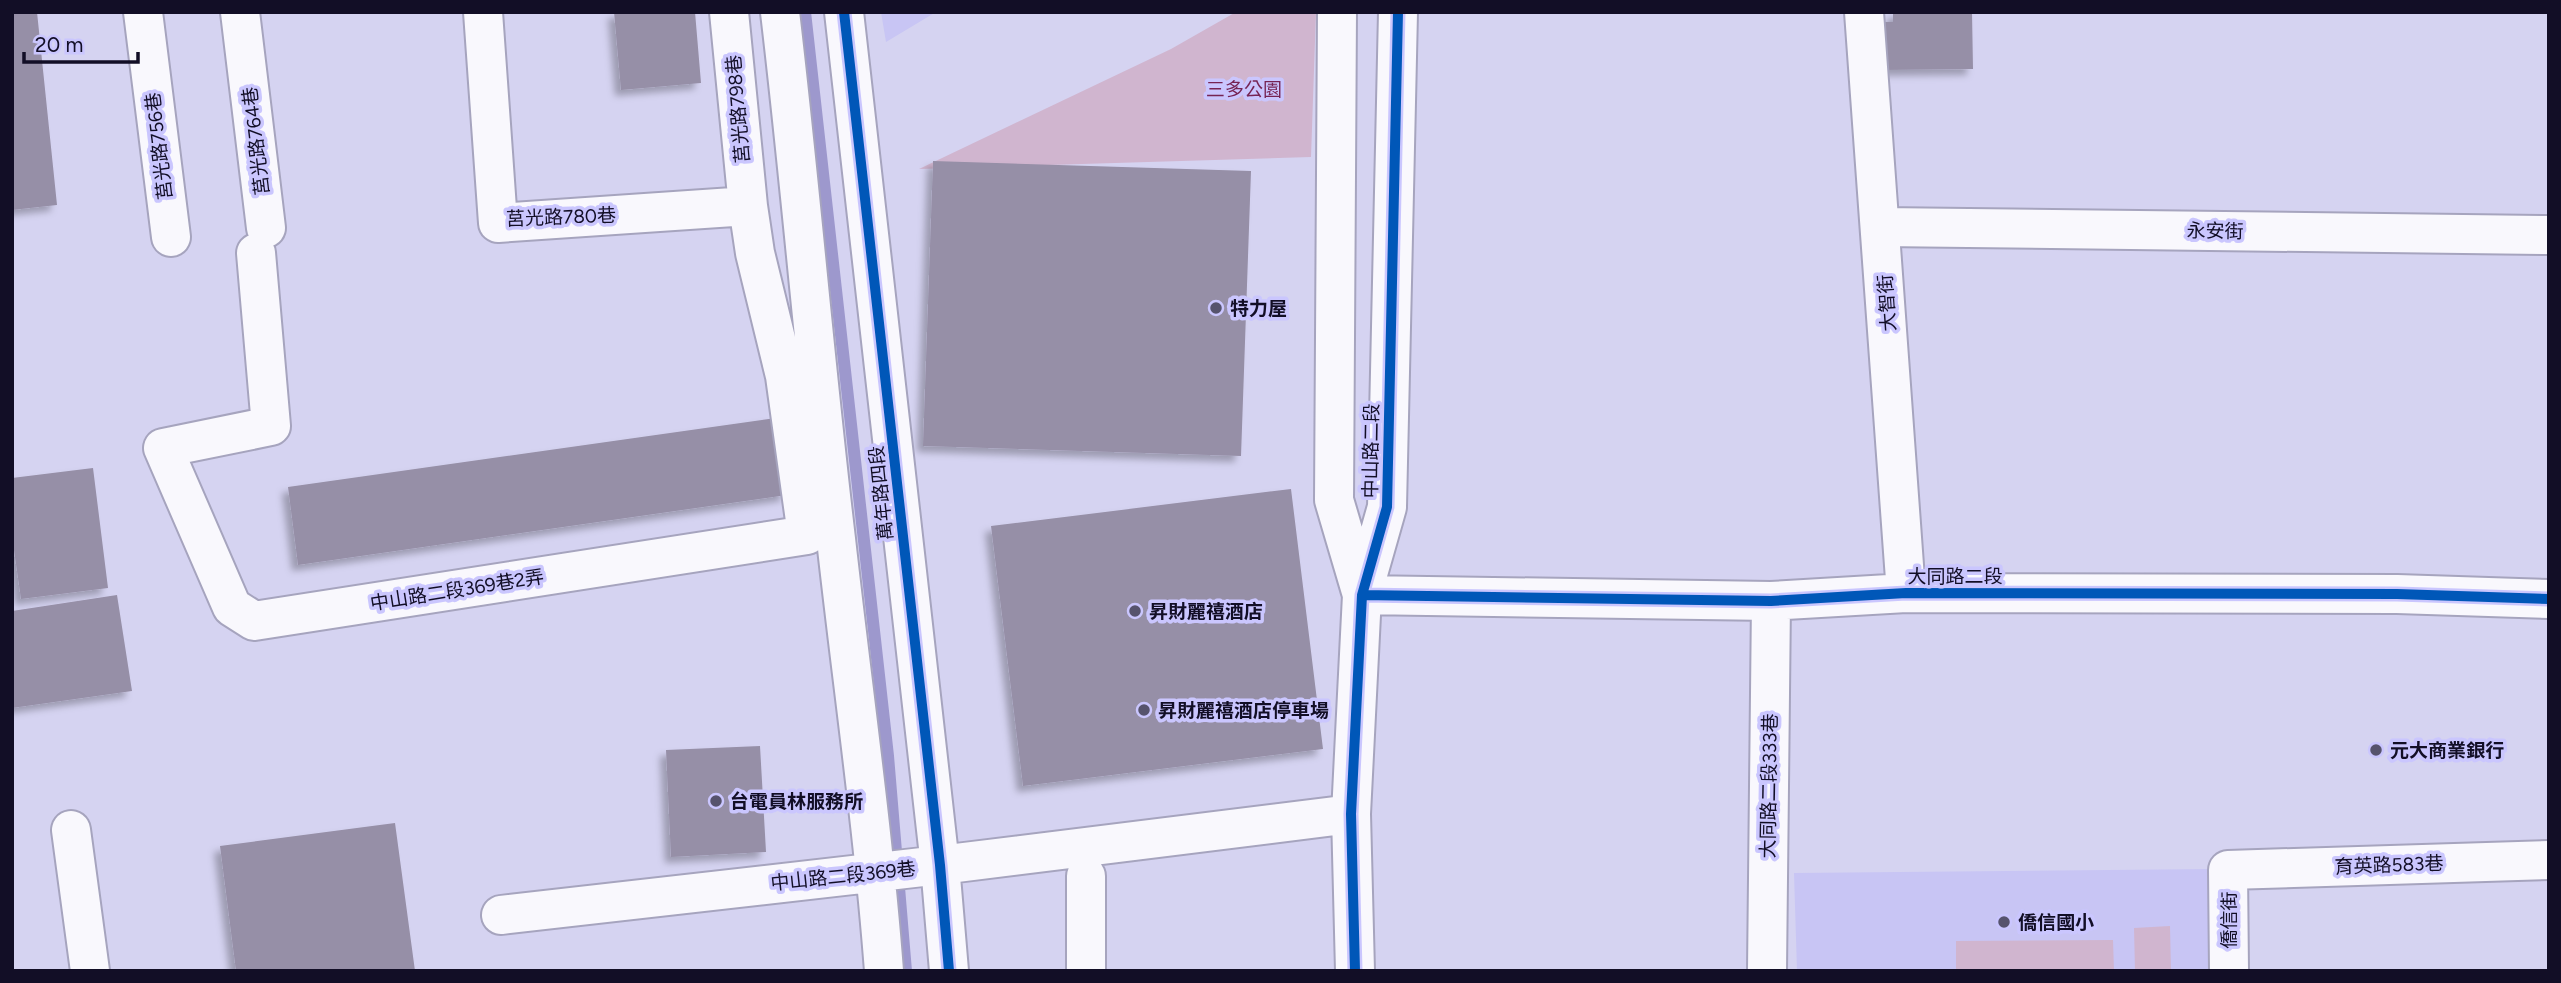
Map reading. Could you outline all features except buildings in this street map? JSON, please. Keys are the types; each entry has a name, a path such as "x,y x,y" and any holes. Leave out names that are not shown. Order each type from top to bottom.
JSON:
{"street":[{"name":"莒光路756巷","path":"143,12 171,237"},
{"name":"莒光路764巷","path":"240,12 261,240"},
{"name":"莒光路780巷","path":"483,12 498,223 748,206"},
{"name":"莒光路798巷","path":"729,12 748,206"},
{"path":"780,12 835,536 876,871 884,971"},
{"name":"萬年路四段","path":"844,12 940,865 949,971"},
{"name":"中山路二段","path":"1337,12 1334,500 1362,595"},
{"name":"中山路二段","path":"1355,971 1351,814 1362,595 1387,507 1398,12"},
{"name":"大智街","path":"1864,12 1906,593"},
{"name":"中山路二段369巷2弄","path":"261,240 271,426 163,448 232,607 254,621 807,536 785,376 755,253 748,206"},
{"name":"永安街","path":"1881,227 2549,234"},
{"name":"大同路二段","path":"1362,595 1771,601 1906,593 2397,594 2549,599"},
{"name":"大同路二段333巷","path":"1768,971 1771,601"},
{"name":"中山路二段369巷","path":"501,915 940,865 1351,814"},
{"path":"71,830 90,971"},
{"name":"育英路583巷","path":"2228,870 2549,860"},
{"name":"僑信街","path":"2228,870 2229,971"},
{"path":"1086,876 1086,971"}],"shaded area":[{"path":"881,12 936,12 886,42"},
{"name":"僑信國小","path":"2212,869 2214,971 1797,971 1794,873"}],"green space":[{"name":"三多公園","path":"1236,12 1316,12 1311,157 919,169 1171,49"},
{"path":"2170,926 2171,971 2135,971 2134,928"},
{"path":"2113,940 2114,971 1956,971 1956,941"}],"waterway":[{"path":"805,12 888,756 906,971"}],"cycle path":[{"path":"844,12 940,865 949,971"},
{"path":"1355,971 1351,814 1362,595 1387,507 1398,12"},
{"path":"1362,595 1771,601 1906,593 2397,594 2549,599"}],"place":[{"name":"特力屋","path":"1216,308"},
{"name":"昇財麗禧酒店","path":"1135,611"},
{"name":"昇財麗禧酒店停車場","path":"1144,710"},
{"name":"元大商業銀行","path":"2376,750"},
{"name":"台電員林服務所","path":"716,801"},
{"name":"僑信國小","path":"2004,922"}]}
